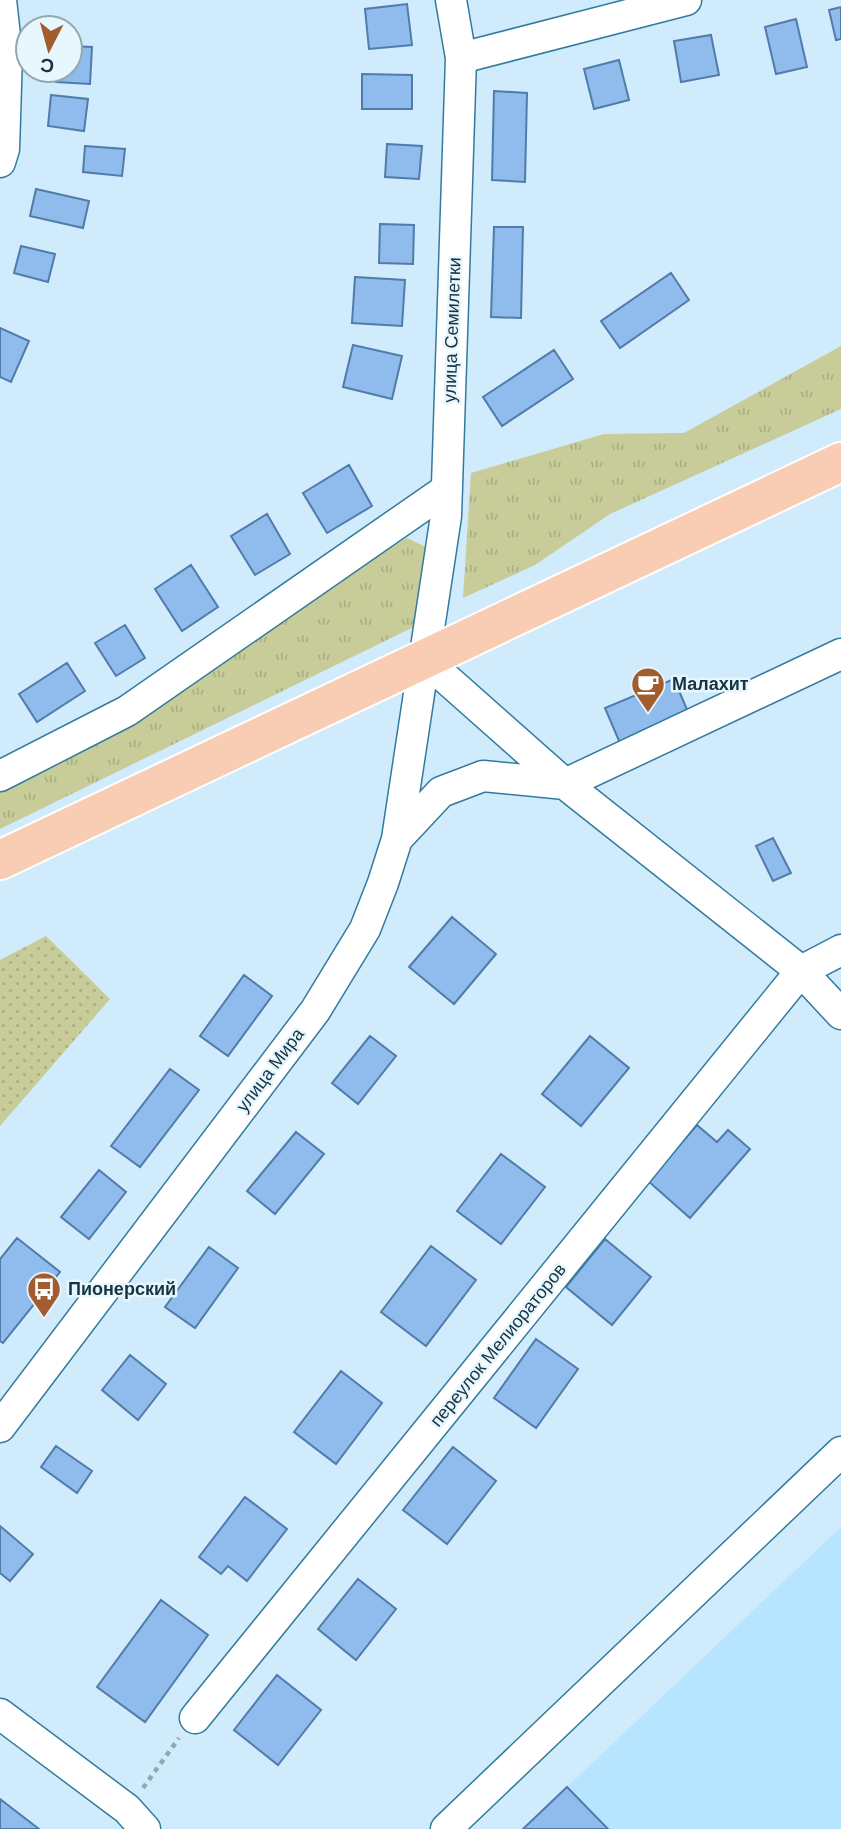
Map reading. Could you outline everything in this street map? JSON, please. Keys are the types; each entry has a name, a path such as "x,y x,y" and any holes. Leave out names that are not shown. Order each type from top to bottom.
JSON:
{"main road":[{"path":"0,860 841,462"}],"street":[{"path":"0,162 4,149 7,54 1,0"},
{"name":"улица Семилетки","path":"424,659 446,516 461,58 451,0"},
{"path":"461,58 686,0"},
{"path":"0,776 127,711 447,489"},
{"path":"397,839 442,792 483,776 565,784 841,653"},
{"path":"424,659 565,784 801,971 841,1014"},
{"name":"улица Мира","path":"0,1427 315,1011 365,929 397,839 424,659"},
{"path":"801,971 841,950"},
{"name":"переулок Мелиораторов","path":"195,1718 801,971"},
{"path":"446,1829 841,1452"},
{"path":"0,1714 136,1819"}],"path":[{"path":"136,1819 195,1718"}],"shaded area":[{"path":"841,1527 841,1829 608,1829 567,1787"}],"green space":[{"path":"841,346 841,409 610,514 535,565 463,598 471,473 604,434 684,433"},
{"path":"407,538 428,548 430,619 0,829 0,786 60,763 179,690 288,608"},
{"path":"46,936 110,999 0,1126 0,960"}],"building":[{"path":"407,4 412,45 369,49 365,9"},
{"path":"841,7 841,39 836,40 829,10"},
{"path":"796,19 807,67 776,74 765,27"},
{"path":"711,35 719,75 681,82 674,41"},
{"path":"84,47 92,47 90,84 84,84"},
{"path":"619,60 629,100 594,109 584,69"},
{"path":"362,74 412,75 412,109 362,109"},
{"path":"494,91 527,93 525,182 492,180"},
{"path":"51,95 88,99 84,131 48,126"},
{"path":"387,144 422,146 419,179 385,177"},
{"path":"85,146 125,149 122,176 83,172"},
{"path":"36,189 89,201 83,228 30,216"},
{"path":"380,224 414,225 413,264 379,263"},
{"path":"494,227 523,227 521,318 491,317"},
{"path":"21,246 55,254 48,282 14,273"},
{"path":"671,273 689,300 620,348 601,321"},
{"path":"355,277 405,280 402,326 352,323"},
{"path":"0,328 29,341 11,382 0,377"},
{"path":"353,345 402,356 392,399 343,387"},
{"path":"554,350 573,379 502,426 483,397"},
{"path":"349,465 372,506 327,533 303,493"},
{"path":"267,514 290,554 255,575 231,536"},
{"path":"191,565 218,607 182,631 155,589"},
{"path":"125,625 145,658 116,676 95,643"},
{"path":"67,663 85,691 37,722 19,694"},
{"path":"674,679 691,719 622,748 605,708"},
{"path":"773,838 791,873 773,881 756,846"},
{"path":"452,917 496,954 454,1004 409,967"},
{"path":"244,975 272,996 228,1056 200,1036"},
{"path":"370,1036 396,1056 358,1104 332,1083"},
{"path":"590,1036 629,1068 581,1126 542,1094"},
{"path":"170,1069 199,1090 140,1167 111,1146"},
{"path":"697,1125 717,1142 728,1130 750,1149 690,1218 648,1181"},
{"path":"296,1132 324,1154 275,1214 247,1191"},
{"path":"501,1154 545,1187 501,1244 457,1211"},
{"path":"99,1170 126,1192 89,1239 61,1217"},
{"path":"17,1238 60,1272 3,1343 0,1341 0,1259"},
{"path":"605,1239 651,1277 612,1325 566,1287"},
{"path":"431,1246 476,1280 426,1346 381,1312"},
{"path":"209,1247 238,1268 195,1328 165,1307"},
{"path":"536,1339 578,1369 536,1428 494,1398"},
{"path":"130,1355 166,1384 138,1420 102,1390"},
{"path":"341,1371 382,1403 336,1464 294,1432"},
{"path":"56,1446 92,1471 77,1493 41,1467"},
{"path":"453,1447 496,1481 447,1544 403,1510"},
{"path":"245,1497 287,1529 247,1581 228,1566 221,1574 199,1557"},
{"path":"0,1526 33,1554 10,1581 0,1573"},
{"path":"358,1579 396,1609 356,1660 318,1629"},
{"path":"161,1600 208,1635 145,1722 97,1687"},
{"path":"277,1675 321,1710 278,1765 234,1730"},
{"path":"567,1787 608,1829 523,1829"},
{"path":"0,1799 39,1829 0,1829"}],"place":[{"name":"Малахит","path":"648,714"},
{"name":"Пионерский","path":"44,1319"}]}
